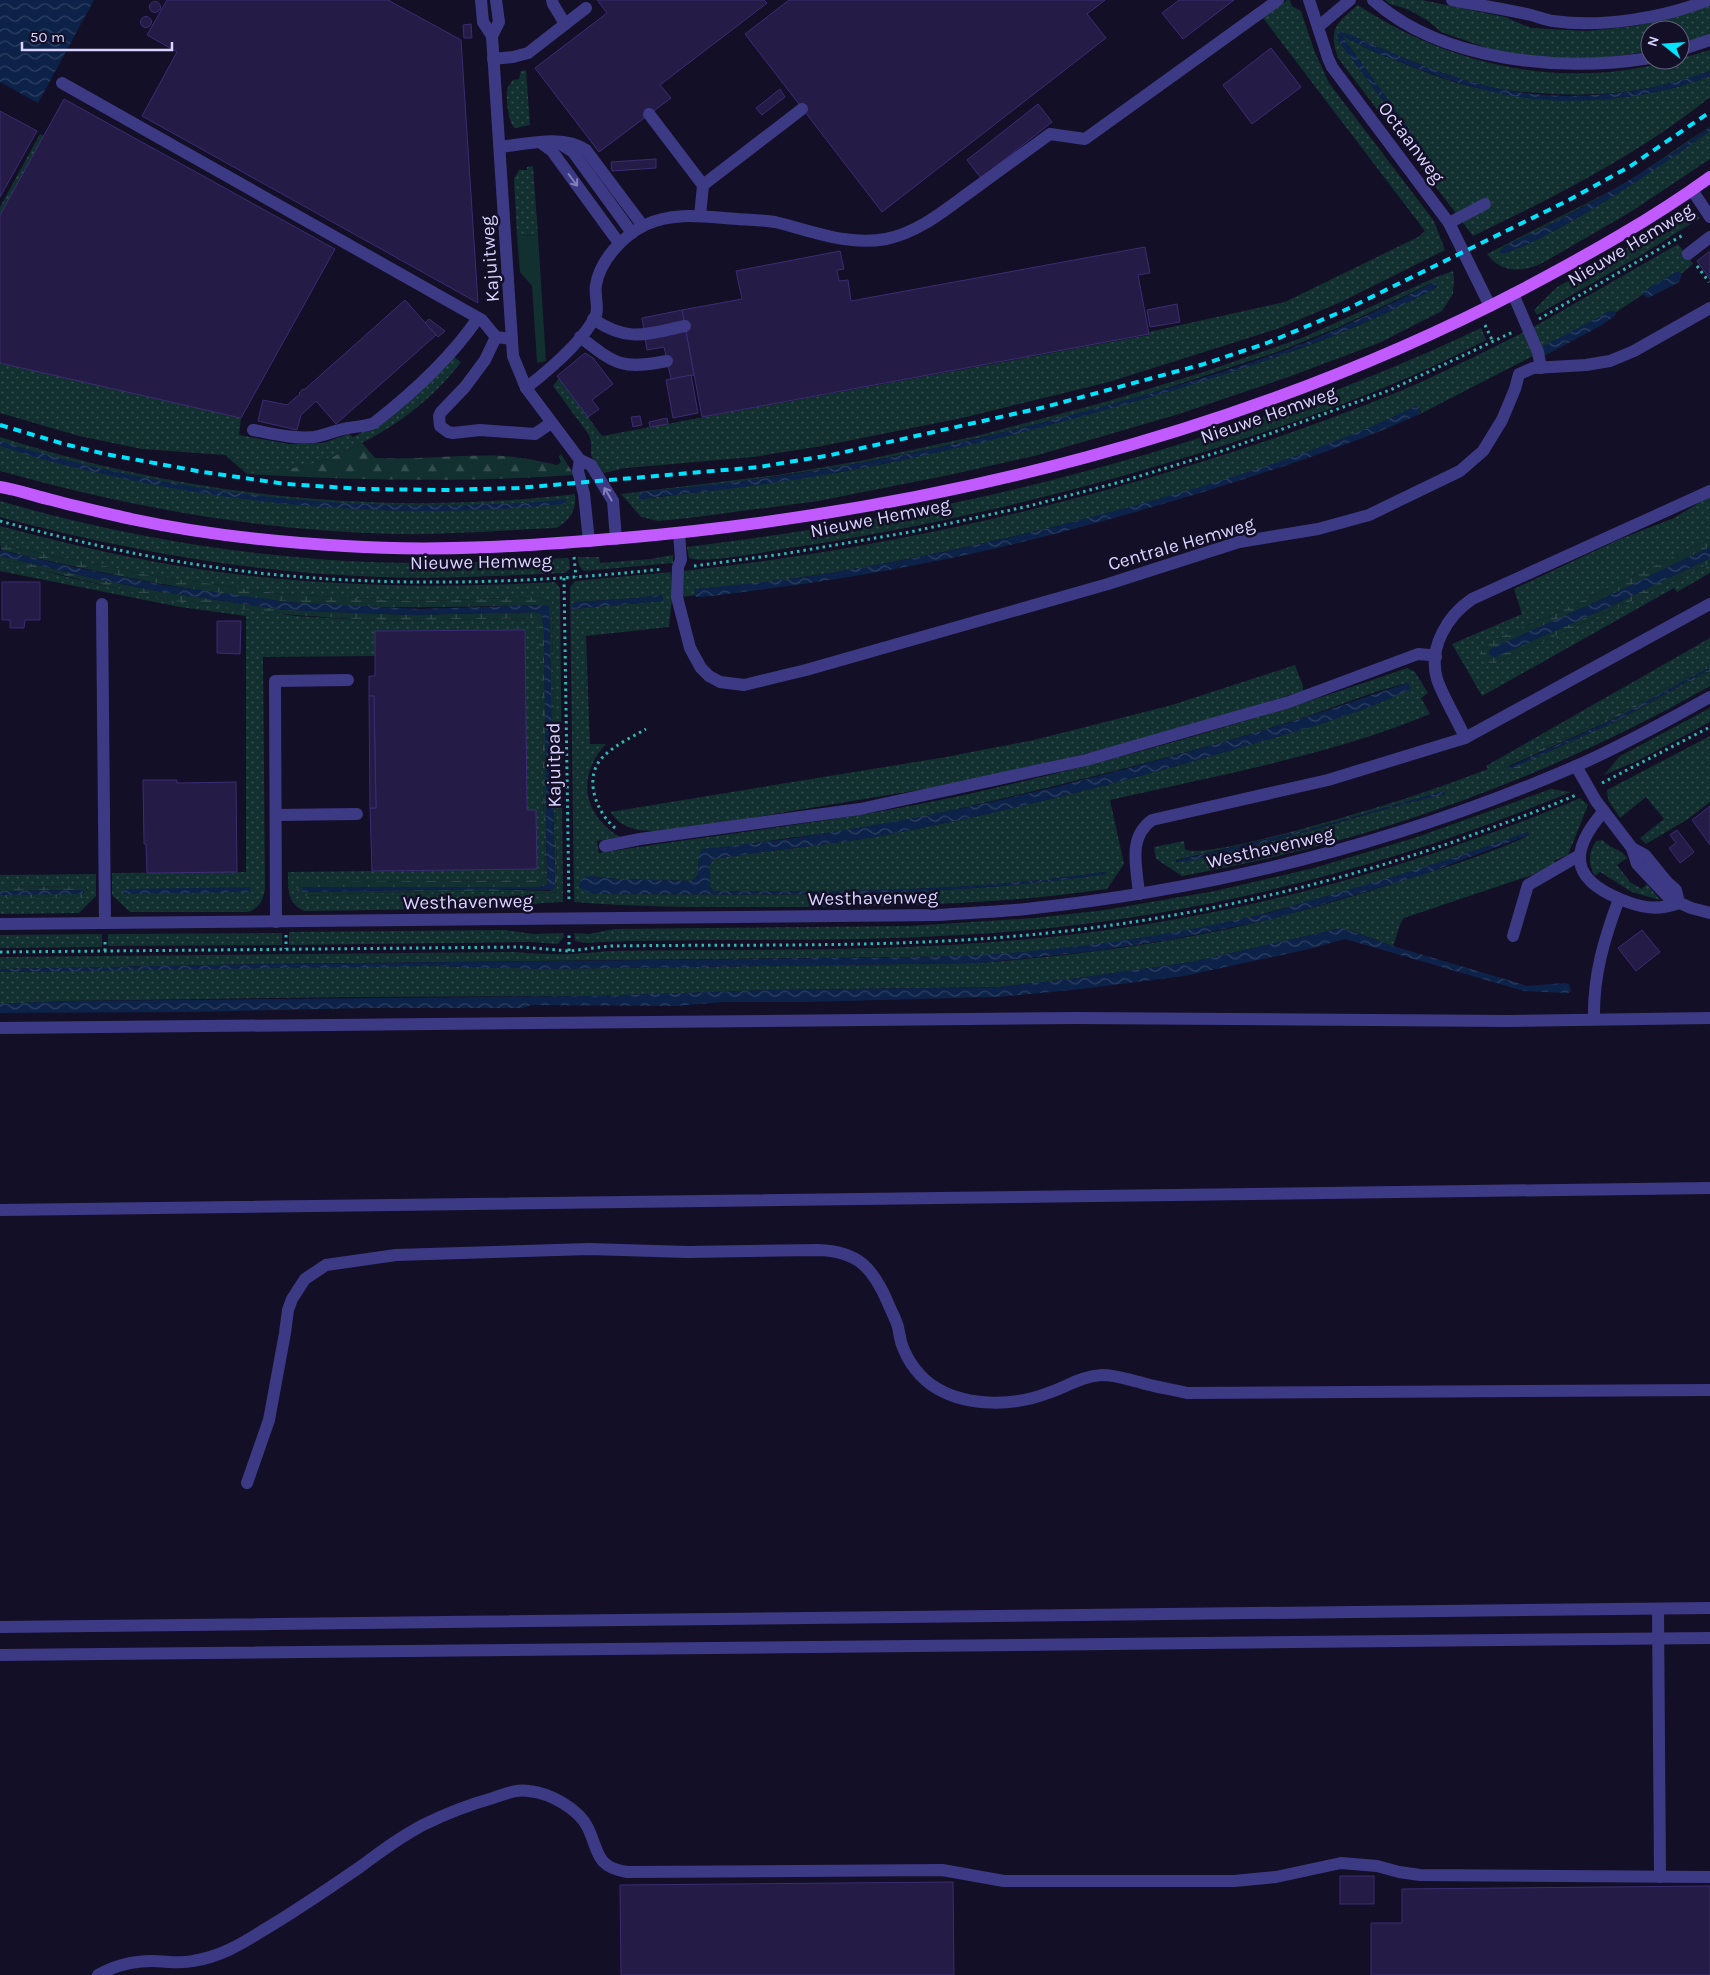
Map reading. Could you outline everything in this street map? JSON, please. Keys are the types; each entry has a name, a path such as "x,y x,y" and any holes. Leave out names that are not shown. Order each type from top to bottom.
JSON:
{"main road":[{"name":"Nieuwe Hemweg","path":"3,487 137,520 220,534 292,542 368,547 441,548 589,541 679,533 764,523 920,496 1042,468 1139,442 1325,380 1423,338 1513,294 1585,256 1710,177"}],"street":[{"path":"481,0 483,22 492,36"},
{"path":"492,36 498,22 496,0"},
{"path":"552,0 565,24"},
{"name":"Octaanweg","path":"1309,0 1328,58 1338,76 1449,223 1490,306"},
{"path":"1318,27 1350,0"},
{"path":"1372,0 1417,30 1473,50 1545,64 1587,64 1640,60"},
{"path":"1452,0 1532,15 1552,21 1584,23 1626,21 1696,5 1708,0"},
{"path":"526,388 551,368 580,337 596,313 595,285 608,258 619,244 644,226 674,216 700,216 773,222 840,240 886,239 902,234 934,218 1050,134 1086,139 1276,1"},
{"path":"493,59 528,53 586,8"},
{"name":"Kajuitweg","path":"492,36 513,356 526,388 580,460 591,465 613,501 616,539"},
{"path":"1690,47 1710,40"},
{"path":"62,83 482,320 496,337 512,339"},
{"path":"703,185 802,109"},
{"path":"649,114 703,185 700,216"},
{"path":"500,148 548,142 571,142 586,150 644,226"},
{"path":"548,142 563,144 573,152 632,233"},
{"path":"548,142 552,151 619,244"},
{"path":"1692,190 1710,217"},
{"path":"1449,223 1485,204"},
{"path":"1688,254 1710,238"},
{"path":"1513,294 1538,352 1541,368"},
{"name":"Centrale Hemweg","path":"678,567 677,597 690,648 698,664 709,676 720,682 744,685 806,670 1108,584 1239,542 1318,529 1369,515 1460,471 1483,451 1494,436 1509,406 1519,374 1533,368 1598,364 1622,357 1710,308"},
{"path":"253,430 302,438 349,427 366,426 374,422 427,378 466,335 478,318"},
{"path":"593,318 612,331 626,334 644,334 685,326"},
{"path":"496,337 485,360 465,387 438,416 440,426 444,430 453,432 480,430 535,434 551,423"},
{"path":"580,337 610,360 620,364 644,366 667,361"},
{"path":"580,460 578,471 584,494 589,541"},
{"path":"1465,738 1437,678 1436,657 1440,639 1446,624 1455,612 1472,599 1710,491"},
{"path":"678,567 681,560 679,533"},
{"path":"102,604 105,923"},
{"path":"1139,894 1135,846 1140,832 1152,820 1328,780 1465,738 1710,604"},
{"path":"604,846 640,839 860,809 1077,762 1289,702 1418,654 1430,654 1436,657"},
{"path":"276,922 275,681 348,680"},
{"name":"Westhavenweg","path":"0,924 937,915 1025,909 1139,894 1222,879 1337,851 1484,804 1576,766 1710,697"},
{"path":"1576,766 1604,811 1632,848 1637,864 1669,898 1699,911 1710,913"},
{"path":"1604,811 1586,836 1580,855 1582,871 1588,881 1602,891 1619,899 1648,908 1679,903"},
{"path":"276,815 357,814"},
{"path":"1513,936 1528,885 1580,855"},
{"path":"1594,1020 1594,994 1599,959 1619,899"},
{"path":"0,1028 1065,1018 1508,1021 1710,1018"},
{"path":"0,1210 1710,1188"},
{"path":"247,1484 269,1420 286,1333 288,1310 298,1288 315,1271 326,1266 396,1255 589,1249 688,1252 818,1250 839,1252 860,1262 878,1280 898,1327 904,1349 914,1368 924,1380 942,1391 962,1399 976,1401 994,1402 1029,1399 1080,1380 1101,1375 1126,1378 1187,1393 1710,1390"},
{"path":"0,1627 1710,1608"},
{"path":"1658,1609 1660,1877"},
{"path":"0,1655 1710,1638"},
{"path":"98,1975 126,1964 192,1961 226,1952 297,1911 399,1839 421,1826 469,1805 519,1790 541,1794 574,1810 588,1827 597,1854 602,1861 618,1870 627,1872 942,1870 1004,1880 1234,1881 1276,1877 1341,1863 1377,1866 1420,1875 1710,1877"}],"path":[{"name":"Nieuwe Hemweg","path":"0,521 71,540 148,556 276,575 380,581 564,578 783,554 910,532 1030,506 1120,482 1254,440 1390,390 1551,313 1688,233"},
{"name":"Kajuitpad","path":"564,578 569,951"},
{"path":"1589,789 1710,727"},
{"path":"640,839 618,830 609,823 593,793 593,783 594,772 603,756 646,729"}],"green space":[{"path":"1287,0 1290,0 1292,6 1301,11 1314,50 1329,83 1434,221 1445,250 1341,302 1277,329 1109,382 962,418 822,446 753,457 626,468 604,473 591,456 589,435 553,386 559,378 602,436 1149,335 1149,332 1285,302 1418,237 1425,231 1263,18"},
{"path":"1385,0 1422,0 1505,17 1531,28 1587,31 1640,25 1640,53 1597,59 1536,57 1490,49 1441,32 1427,20 1407,9 1390,4"},
{"path":"1710,3 1710,34 1690,41 1690,20 1655,20"},
{"path":"1358,5 1420,39 1452,52 1520,69 1555,73 1591,73 1640,67 1640,70 1690,70 1690,55 1710,50 1710,71 1688,78 1626,92 1584,95 1562,94 1516,91 1486,86 1444,74 1345,33 1338,32 1338,40 1422,153 1422,147 1342,36 1381,55 1433,75 1481,89 1509,94 1567,100 1625,97 1654,93 1710,76 1710,97 1683,118 1625,156 1535,206 1473,236 1338,58 1334,33 1339,22"},
{"path":"526,70 530,125 515,128 509,115 507,91 508,86 513,80 519,79 521,71"},
{"path":"1710,126 1683,146 1626,183"},
{"path":"1710,131 1710,159 1632,211 1546,261 1530,268 1515,270 1500,266 1487,254 1626,183 1538,231 1504,247 1500,252 1503,254 1525,245 1575,219 1621,191"},
{"path":"40,134 44,136 0,215 0,207"},
{"path":"533,166 538,235 517,236 514,179 519,170 527,170 527,167"},
{"path":"1688,210 1700,218 1643,254 1537,315 1534,310 1557,287 1604,262"},
{"path":"538,235 546,361 537,363 532,286 520,272 517,236"},
{"path":"1678,244 1693,264 1681,274 1678,271 1644,291 1642,295 1615,313 1613,311 1544,346 1545,353 1548,354 1545,355 1532,328"},
{"path":"1453,271 1453,294 1442,311 1379,343 1291,376 1179,414 1038,455 818,501 658,521 641,517 621,494 777,475 860,461 976,436 1105,402 1201,373 1304,337","holes":["1434,282 1437,287 1373,319 1306,346 1238,370 1108,409 920,456 851,470 711,491 641,499 639,497 673,489 724,484 845,466 931,449 1055,420 1152,393 1280,351 1337,328"]},
{"path":"1481,328 1486,340 1384,388 1278,427 1155,467 997,508 890,531 734,557 707,560 689,558 687,547 790,533 892,515 993,494 1093,469 1192,440 1290,407 1386,370"},
{"path":"1524,332 1533,356 1420,414 1421,411 1416,406 1376,425 1293,458 1206,486 1120,510 935,554 792,579 696,589 696,595 682,597 683,571 815,553 945,529 1074,499 1201,462 1340,415 1421,382"},
{"path":"453,356 461,362 424,402 395,424 364,442 330,458 306,466 281,470 247,474 225,455 142,449 79,436 0,413 0,363 241,418 239,435 289,444 323,443 349,434 353,437 369,429"},
{"path":"0,437 140,474 212,487 284,496 357,502 430,503 503,501 575,494 575,505 565,522 556,528 396,534 346,532 247,523 149,507 0,471"},
{"path":"362,443 375,458 503,456 557,465 561,462 559,456 561,454 574,475 533,478 410,480 247,474 301,467 330,458"},
{"path":"1710,496 1710,539 1558,612 1491,641 1480,652 1489,664 1493,664 1710,563 1710,573 1677,592 1674,588 1482,696 1452,644 1522,614 1514,589 1620,539 1674,518"},
{"path":"0,501 128,533 215,548 303,558 402,563 485,562 567,558 569,559 570,569 565,573 403,578 285,571 192,558 53,531 0,517"},
{"path":"0,526 122,555 191,568 243,575 347,584 451,586 555,582 560,588 563,902 541,903 513,908 305,911 299,908 292,900 289,890 288,872 537,869 536,811 527,810 525,630 375,631 375,656 263,657 265,889 258,906 248,912 130,912 112,895 112,873 246,872 246,616 180,607 0,571 0,559 158,598 296,616 380,621 538,618 541,673 545,880 303,882 301,883 303,896 366,893 529,891 547,895 557,892 552,602 537,597 414,601 282,594 149,575 0,543","holes":["250,888 250,892 123,890"]},
{"path":"1710,539 1710,547 1596,602 1489,650 1497,656 1611,606 1710,558 1710,563 1493,664 1486,662 1481,657 1480,652 1491,641 1558,612"},
{"path":"0,543 149,575 282,594 414,601 537,597 552,602 557,892 547,895 529,891 366,893 303,896 297,890 299,884 303,882 545,880 541,673 537,618 380,621 281,614 174,601 140,594 5,561 0,559 0,556 96,579 157,591 285,610 411,615 535,612 542,614 544,631 547,885 540,887 302,887 302,892 483,889 550,891 555,887 549,608 545,605 384,607 320,605 251,598 179,587 1,550"},
{"path":"673,555 673,563 584,571 578,559 578,557 599,557 600,563 651,559"},
{"path":"671,572 672,598 669,627 586,636 590,744 606,744 596,756 590,769 587,782 588,794 591,806 598,818 620,837 597,841 599,853 839,818 982,791 1090,765 1196,736 1407,668 1415,672 1428,693 1421,698 1430,714 1352,742 1312,753 1110,800 1124,864 1107,889 991,901 875,906 686,907 574,902 570,587 575,581","holes":["662,595 663,601 572,609 572,604 577,602","1408,683 1410,689 1366,708 1297,731 1141,776 1008,809 875,837 713,859 709,866 710,887 713,891 811,891 958,887 1105,872 1106,874 978,888 914,891 786,894 593,894 589,876 618,879 692,881 698,875 699,856 717,851 754,843 847,830 968,807 1223,742"]},
{"path":"1710,638 1710,664 1616,715 1505,765 1503,769 1505,771 1615,723 1710,671 1710,686 1585,750 1520,778 1454,804 1387,826 1319,846 1251,862 1182,876 1156,859 1154,847 1184,841 1185,849 1198,851 1296,831 1434,789 1488,769 1486,766","holes":["1444,791 1445,794 1280,839 1176,862 1176,860 1310,829"]},
{"path":"1710,664 1710,667 1622,715 1509,766 1510,769 1614,722 1710,669 1710,671 1615,723 1511,772 1503,769 1505,765 1616,715"},
{"path":"1295,665 1303,691 1170,732 1045,764 949,785 726,822 655,831 638,830 628,827 619,822 610,812 946,757 1034,740 1172,705"},
{"path":"1710,708 1710,722 1637,761 1604,775 1620,756"},
{"path":"1710,736 1710,802 1688,819 1646,844 1640,838 1664,819 1646,797 1620,818 1608,800 1607,790"},
{"path":"1551,789 1571,792 1423,847 1348,870 1272,890 1195,906 1117,919 1039,929 928,937 587,943 575,941 574,933 589,934 614,929 910,926 1035,918 1105,910 1215,891 1314,868 1414,838"},
{"path":"1580,798 1588,805 1568,855 1554,861 1557,864 1550,869 1404,918 1393,946 1349,930 1337,929 1192,962 999,987 775,990 595,996 351,997 65,1001 0,1004 0,972 337,966 539,969 979,963 1094,951 1208,933 1304,910 1465,861 1529,835 1528,832 1400,875 1235,921 1163,935 1018,953 982,956 0,969 0,957 516,952 562,954 607,951 907,947 1063,936 1175,919 1286,896 1341,882 1449,848"},
{"path":"1603,840 1627,858 1617,865 1631,883 1642,889 1647,884 1660,900 1632,892 1600,872 1595,876 1590,863 1590,854 1596,841"},
{"path":"96,874 96,896 79,913 0,914 0,898 84,898 87,890 85,886 0,887 0,875"},
{"path":"85,886 87,892 85,898 0,898 0,895 84,893 83,890 0,891 0,887"},
{"path":"505,930 534,934 563,933 564,937 558,944 532,942 289,945 289,932"},
{"path":"282,933 282,945 108,946 108,934"},
{"path":"102,934 102,947 0,948 0,935"}],"water":[{"path":"0,0 94,0 38,103 0,82"},
{"path":"1338,32 1345,33 1444,74 1508,91 1566,96 1596,95 1654,87 1710,71 1710,76 1662,91 1636,96 1584,101 1532,99 1492,92 1446,79 1381,55 1342,36 1422,147 1424,150 1422,153 1338,40"},
{"path":"1710,127 1710,131 1689,146 1598,206 1528,244 1503,254 1500,253 1506,246 1542,229 1628,181"},
{"path":"1678,271 1682,275 1679,282 1648,298 1642,294 1644,291"},
{"path":"1435,282 1437,287 1374,319 1308,345 1174,390 1078,417 981,442 834,473 731,489 640,499 639,497 642,492 775,477 920,452 987,437 1142,396 1252,362 1307,342"},
{"path":"1610,311 1614,311 1616,315 1602,325 1548,354 1543,351 1544,346"},
{"path":"1416,406 1420,408 1420,414 1366,437 1311,457 1200,493 1064,531 961,556 870,573 703,597 696,597 695,594 695,589 804,577 897,561 1081,520 1172,495 1265,466 1357,433"},
{"path":"0,441 112,471 225,491 283,498 340,503 398,505 456,505 539,502 566,499 565,504 454,511 399,511 289,504 234,498 109,476 15,451 0,446"},
{"path":"1710,547 1710,558 1611,606 1494,658 1489,654 1489,650 1494,647 1596,602"},
{"path":"0,550 164,585 288,602 418,609 548,605 555,887 553,890 483,889 302,892 302,887 540,887 547,885 544,631 542,614 535,612 411,615 285,610 157,591 96,579 0,556"},
{"path":"662,595 663,601 572,609 572,604 577,602"},
{"path":"1710,667 1710,669 1614,722 1510,769 1509,767 1614,719"},
{"path":"1408,683 1411,689 1367,708 1321,724 1097,787 964,819 875,837 713,859 709,866 710,887 713,891 811,891 958,887 1105,872 1106,874 978,888 850,893 593,894 579,887 581,879 589,876 618,879 692,881 698,875 699,856 702,849 823,834 883,824 1003,799 1121,770 1240,737 1320,713"},
{"path":"1444,791 1445,794 1248,847 1191,861 1175,861 1310,829"},
{"path":"1528,832 1529,835 1422,875 1273,919 1169,940 1094,951 979,963 539,969 436,966 0,972 0,969 265,964 923,957 1010,953 1139,938 1268,913 1418,869"},
{"path":"250,887 250,892 125,894 122,892 125,889"},
{"path":"83,890 83,894 0,895 0,891"},
{"path":"1342,928 1393,946 1527,986 1565,983 1569,984 1571,991 1568,993 1524,991 1345,939 1305,950 1184,976 1073,990 996,997 724,1002 676,1006 531,1005 523,1008 366,1008 191,1012 0,1013 0,1004 65,1001 595,996 775,990 999,987 1192,962"}],"building":[{"path":"167,0 388,0 461,40 478,303 142,116 177,52 147,35"},
{"path":"597,0 764,0 767,3 660,85 671,98 599,152 535,68 607,13"},
{"path":"789,0 1105,0 1087,14 1106,38 882,212 745,34"},
{"path":"1179,0 1234,0 1183,39 1162,13"},
{"path":"153,2 157,2 160,7 159,11 153,12 150,9 150,5"},
{"path":"144,17 148,17 151,22 150,26 144,27 141,24 141,20"},
{"path":"471,24 472,38 464,38 463,25"},
{"path":"1271,48 1301,87 1252,124 1223,85"},
{"path":"780,89 785,97 762,115 756,108"},
{"path":"64,99 335,249 241,418 0,363 0,215"},
{"path":"1038,104 1052,122 981,178 967,160"},
{"path":"0,111 37,131 0,197"},
{"path":"656,159 656,168 612,171 611,162"},
{"path":"1145,247 1150,273 1138,275 1149,334 702,417 682,310 742,299 736,271 840,251 844,269 837,270 839,281 848,280 851,301"},
{"path":"1710,251 1710,279 1697,261"},
{"path":"405,300 436,335 336,424 316,401 301,415 297,430 258,421 263,400 287,405"},
{"path":"1177,304 1180,322 1150,327 1147,310"},
{"path":"682,310 694,375 671,379 664,347 647,350 642,318"},
{"path":"429,319 445,331 438,337 425,323"},
{"path":"585,353 593,358 613,384 592,400 599,409 588,417 557,376"},
{"path":"691,375 698,413 673,418 666,380"},
{"path":"640,416 642,425 633,427 631,417"},
{"path":"667,418 668,424 650,427 649,422"},
{"path":"2,582 40,582 40,620 25,620 24,628 10,628 10,620 2,620"},
{"path":"217,621 241,621 240,654 217,653"},
{"path":"525,630 527,810 536,810 537,869 372,871 370,808 376,808 374,696 369,696 369,676 375,676 375,631"},
{"path":"369,696 374,696 376,808 370,808"},
{"path":"143,780 177,780 177,783 236,782 237,872 147,873 146,844 144,844"},
{"path":"1710,806 1710,845 1692,820"},
{"path":"1677,830 1694,852 1680,863 1669,848 1676,843 1670,835"},
{"path":"1642,930 1660,952 1636,971 1618,948"},
{"path":"1340,1876 1374,1876 1374,1904 1340,1904"},
{"path":"953,1882 954,1975 621,1975 620,1885"},
{"path":"1710,1886 1710,1975 1371,1975 1371,1923 1402,1923 1402,1889"}],"railway":[{"path":"0,425 105,454 203,472 286,484 362,489 445,490 518,488 759,467 831,455 1045,407 1204,364 1267,343 1343,311 1567,201 1629,167 1710,112"}]}
